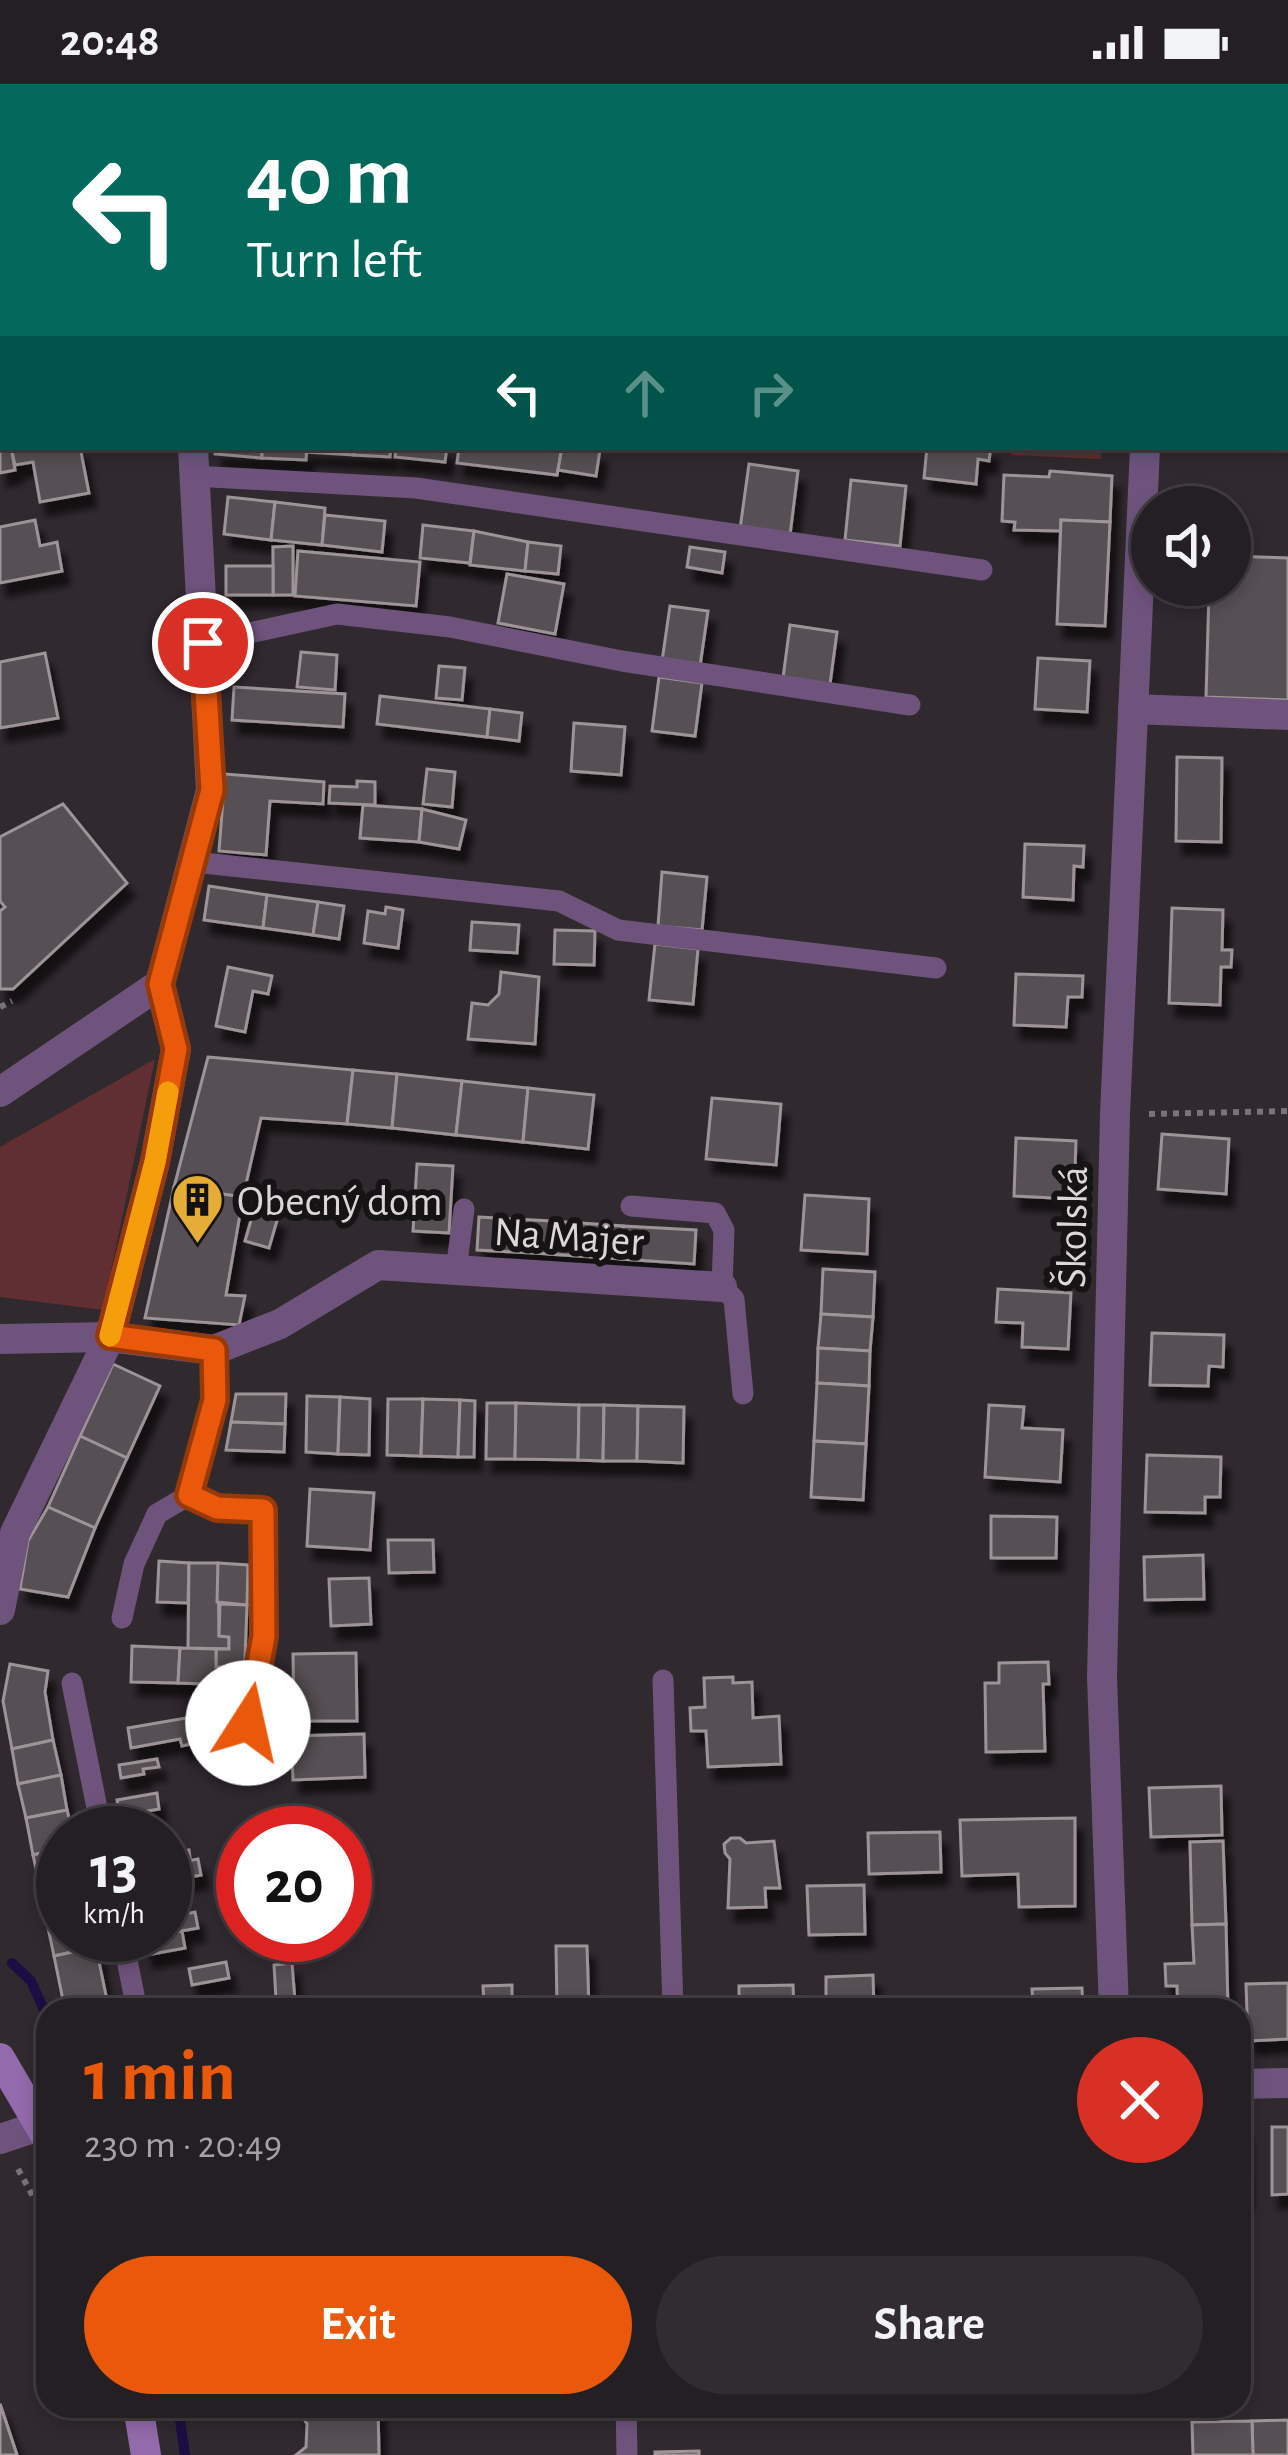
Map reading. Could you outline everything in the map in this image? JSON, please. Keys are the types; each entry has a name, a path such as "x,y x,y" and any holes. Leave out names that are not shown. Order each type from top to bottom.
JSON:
{"main road":[{"path":"0,2058 36,2114"},
{"path":"140,2418 146,2455"}],"street":[{"name":"Školská","path":"1114,1998 1102,1677 1115,1114 1145,450"},
{"path":"0,1610 15,1533 110,1336 155,1162 176,1049 160,984 212,790 193,461"},
{"path":"1133,709 1288,715"},
{"path":"0,1092 160,984"},
{"name":"Na Majer","path":"0,1339 110,1336 214,1350 280,1324 378,1264 722,1287"},
{"path":"1251,2084 1288,2083"},
{"path":"0,2139 36,2132"}],"lane":[{"path":"193,461 416,488 982,570"},
{"path":"203,643 337,614 450,627 622,662 910,705"},
{"path":"194,862 560,901 618,930 937,968"},
{"path":"632,1206 715,1214 724,1230 722,1287 734,1300 743,1394"},
{"path":"456,1270 464,1209"},
{"path":"122,1618 134,1564 157,1514 189,1495 215,1400 214,1350"},
{"path":"189,1495 217,1508 263,1510 264,1636 248,1723"},
{"path":"663,1680 673,1998"},
{"path":"72,1683 97,1806"},
{"path":"127,1962 135,1998"},
{"path":"626,2418 627,2455"}],"path":[{"path":"0,1007 12,1001"},
{"path":"1115,1114 1288,1111"},
{"path":"0,2139 36,2203"}],"shaded area":[{"path":"1011,450 1101,450 1101,459 1011,455"},
{"path":"155,1059 103,1310 0,1297 0,1147"}],"building":[{"path":"0,450 12,450 15,470 0,473"},
{"path":"12,450 81,450 89,493 40,502 33,462 15,465"},
{"path":"216,450 262,450 262,458 215,454"},
{"path":"262,450 307,450 306,460 262,458"},
{"path":"306,450 355,450 354,455"},
{"path":"355,450 391,450 390,457 354,455"},
{"path":"396,450 447,450 445,462 395,457"},
{"path":"459,450 561,450 557,475 457,463"},
{"path":"561,450 600,450 596,476 558,470"},
{"path":"927,450 991,450 989,461 978,459 976,484 924,478"},
{"path":"749,464 798,471 790,535 740,529"},
{"path":"1050,471 1112,476 1110,522 1061,520 1061,531 1014,530 1015,522 1002,521 1004,475 1049,477"},
{"path":"851,480 906,486 900,546 845,540"},
{"path":"228,497 275,502 271,540 224,534"},
{"path":"275,502 325,508 322,545 271,540"},
{"path":"325,515 385,521 382,552 322,545"},
{"path":"35,520 40,546 57,542 62,571 0,583 0,527"},
{"path":"1061,520 1110,522 1105,626 1057,624"},
{"path":"423,525 474,531 470,563 420,558"},
{"path":"474,531 528,542 525,571 470,565"},
{"path":"528,542 561,546 558,574 525,571"},
{"path":"293,546 293,595 273,595 273,547"},
{"path":"690,547 725,552 722,573 687,567"},
{"path":"298,551 420,562 416,606 295,596"},
{"path":"1251,557 1288,558 1288,700 1206,697 1209,606 1251,606"},
{"path":"226,566 273,566 273,595 226,595"},
{"path":"507,574 564,584 555,634 498,623"},
{"path":"670,606 708,611 700,666 662,661"},
{"path":"790,625 837,632 830,684 783,678"},
{"path":"301,652 337,655 335,690 297,687"},
{"path":"45,653 58,718 0,728 0,662"},
{"path":"1038,658 1090,661 1087,712 1035,709"},
{"path":"439,666 465,668 462,700 436,698"},
{"path":"659,677 702,683 695,736 652,731"},
{"path":"234,687 345,694 343,727 232,720"},
{"path":"380,696 490,709 487,737 377,724"},
{"path":"490,709 522,713 519,741 487,737"},
{"path":"574,723 625,727 621,775 571,771"},
{"path":"1177,757 1222,758 1221,842 1176,841"},
{"path":"427,769 455,772 452,807 423,804"},
{"path":"225,774 324,782 323,804 270,801 266,855 219,851"},
{"path":"357,781 375,782 375,805 329,803 330,786 357,787"},
{"path":"63,804 127,883 13,989 0,989 0,911 5,907 0,901 0,837"},
{"path":"363,805 422,809 419,842 360,838"},
{"path":"422,809 466,820 459,849 419,842"},
{"path":"1025,844 1084,846 1083,867 1074,866 1073,900 1023,897"},
{"path":"662,872 707,877 702,930 658,926"},
{"path":"209,886 267,895 263,928 204,920"},
{"path":"267,895 318,902 313,935 263,928"},
{"path":"318,902 344,906 339,939 313,935"},
{"path":"386,907 403,910 398,948 364,943 368,911 385,914"},
{"path":"1172,908 1223,910 1222,950 1232,950 1231,967 1221,967 1220,1005 1169,1003"},
{"path":"472,922 519,925 517,953 470,950"},
{"path":"555,930 595,931 594,965 554,964"},
{"path":"655,944 698,949 693,1004 649,1000"},
{"path":"228,967 272,976 268,994 253,991 245,1032 216,1026"},
{"path":"501,972 539,977 535,1044 468,1039 472,1003 488,1005 499,994"},
{"path":"1016,974 1083,976 1082,997 1068,997 1066,1027 1014,1025"},
{"path":"208,1057 353,1070 347,1124 261,1118 243,1197 174,1187"},
{"path":"353,1070 397,1074 392,1128 347,1124"},
{"path":"397,1074 462,1081 456,1135 392,1128"},
{"path":"462,1081 528,1088 523,1142 456,1135"},
{"path":"528,1088 594,1095 588,1149 523,1142"},
{"path":"712,1098 781,1104 776,1165 706,1159"},
{"path":"1162,1134 1229,1139 1226,1194 1158,1189"},
{"path":"1016,1138 1076,1141 1074,1199 1014,1196"},
{"path":"417,1164 453,1166 449,1233 413,1231"},
{"name":"Obecný dom","path":"174,1187 243,1197 226,1295 245,1296 239,1325 145,1318"},
{"path":"805,1195 869,1199 867,1254 801,1250"},
{"path":"254,1210 278,1217 269,1248 245,1241"},
{"path":"479,1217 551,1221 549,1254 477,1250"},
{"path":"551,1221 623,1226 621,1259 549,1254"},
{"path":"623,1226 696,1230 694,1264 621,1259"},
{"path":"823,1269 875,1272 873,1317 821,1314"},
{"path":"998,1289 1071,1293 1068,1349 1022,1347 1023,1323 996,1322"},
{"path":"821,1314 873,1317 870,1351 818,1348"},
{"path":"1152,1333 1224,1335 1223,1367 1209,1366 1208,1386 1150,1385"},
{"path":"818,1348 870,1351 869,1386 817,1383"},
{"path":"113,1364 160,1386 127,1458 80,1436"},
{"path":"817,1383 869,1386 866,1444 814,1441"},
{"path":"236,1394 286,1394 285,1424 231,1422"},
{"path":"307,1396 340,1397 338,1454 306,1452"},
{"path":"340,1397 370,1399 369,1455 338,1454"},
{"path":"388,1399 423,1399 421,1456 387,1455"},
{"path":"423,1399 460,1400 458,1457 421,1456"},
{"path":"460,1400 475,1401 474,1457 458,1457"},
{"path":"487,1403 516,1403 515,1459 486,1459"},
{"path":"516,1403 579,1405 578,1460 515,1459"},
{"path":"579,1405 604,1405 603,1461 578,1460"},
{"path":"604,1405 638,1406 637,1461 603,1461"},
{"path":"989,1405 1024,1407 1022,1428 1063,1430 1060,1482 985,1477"},
{"path":"638,1406 684,1407 683,1463 637,1461"},
{"path":"231,1422 285,1424 284,1452 226,1450"},
{"path":"80,1436 127,1458 95,1528 48,1507"},
{"path":"814,1441 866,1444 863,1500 811,1497"},
{"path":"1147,1455 1221,1457 1220,1497 1205,1497 1205,1513 1145,1512"},
{"path":"310,1489 374,1493 370,1550 307,1546"},
{"path":"48,1507 95,1528 68,1597 20,1589 28,1541"},
{"path":"991,1516 1057,1517 1056,1558 991,1558"},
{"path":"388,1540 433,1540 434,1572 389,1573"},
{"path":"1203,1555 1204,1599 1145,1600 1144,1557"},
{"path":"159,1561 189,1563 188,1603 157,1602"},
{"path":"189,1563 218,1563 219,1636 229,1637 229,1649 188,1648"},
{"path":"218,1563 248,1565 247,1605 217,1602"},
{"path":"369,1578 371,1624 331,1626 329,1579"},
{"path":"220,1604 247,1605 244,1685 232,1685 233,1668 216,1667 216,1649 229,1649 229,1637 219,1636"},
{"path":"132,1646 180,1648 178,1683 131,1682"},
{"path":"180,1648 216,1649 216,1667 233,1668 232,1685 178,1683"},
{"path":"356,1653 357,1721 294,1721 293,1654"},
{"path":"1048,1662 1049,1684 1043,1684 1045,1751 986,1752 985,1683 999,1683 999,1663"},
{"path":"10,1664 48,1671 45,1692 53,1740 12,1749 3,1701"},
{"path":"733,1677 733,1683 752,1682 753,1718 779,1716 781,1764 708,1767 706,1731 691,1731 690,1708 705,1707 704,1678"},
{"path":"186,1718 191,1744 182,1746 180,1739 131,1748 128,1728"},
{"path":"364,1734 365,1777 293,1780 291,1736"},
{"path":"53,1740 61,1775 18,1784 12,1749"},
{"path":"157,1759 159,1767 121,1778 119,1765"},
{"path":"61,1775 66,1806 36,1806 36,1816 26,1818 18,1784"},
{"path":"1221,1786 1222,1835 1151,1837 1149,1788"},
{"path":"157,1793 159,1806 118,1806 117,1800"},
{"path":"36,1816 33,1855 26,1818"},
{"path":"1075,1818 1075,1906 1019,1907 1018,1874 962,1876 960,1820"},
{"path":"940,1832 941,1872 869,1874 868,1833"},
{"path":"731,1838 746,1843 774,1841 780,1888 765,1888 766,1907 728,1908 730,1859 724,1844"},
{"path":"1223,1841 1226,1924 1192,1925 1190,1842"},
{"path":"198,1859 201,1875 192,1877 192,1860"},
{"path":"864,1885 865,1934 809,1935 807,1886"},
{"path":"1226,1924 1228,1998 1178,1998 1177,1986 1166,1986 1165,1964 1194,1963 1192,1925"},
{"path":"556,1946 587,1946 589,1998 557,1998"},
{"path":"55,1962 99,1962 107,1998 63,1998"},
{"path":"226,1962 229,1978 192,1985 189,1969"},
{"path":"292,1963 295,1998 276,1998 274,1965"},
{"path":"873,1975 874,1998 826,1998 826,1977"},
{"path":"1288,1983 1288,2039 1251,2041 1251,1998 1246,1998 1246,1984"},
{"path":"512,1985 512,1998 484,1998 483,1986"},
{"path":"793,1985 794,1998 739,1998 739,1986"},
{"path":"1082,1988 1082,1998 1032,1998 1032,1989"},
{"path":"1272,2127 1288,2127 1288,2194 1272,2195"},
{"path":"0,2404 17,2455 0,2455"},
{"path":"0,2404 17,2455 0,2455"},
{"path":"303,2418 378,2418 379,2455 296,2455 306,2447"},
{"path":"1288,2420 1288,2455 1253,2455 1252,2421"},
{"path":"1252,2421 1253,2455 1193,2455 1192,2422"},
{"path":"699,2451 699,2455 655,2455 655,2452"}],"waterway":[{"path":"12,1963 31,1981 39,1998"},
{"path":"180,2418 185,2455"}],"slow traffic":[{"path":"110,1336 168,1092"}],"place":[{"name":"Obecný dom","path":"198,1246"}],"route":[{"path":"203,643 212,790 160,984 176,1049 155,1162 110,1336 214,1350 215,1400 189,1495 217,1508 263,1510 264,1636 248,1723"}]}
